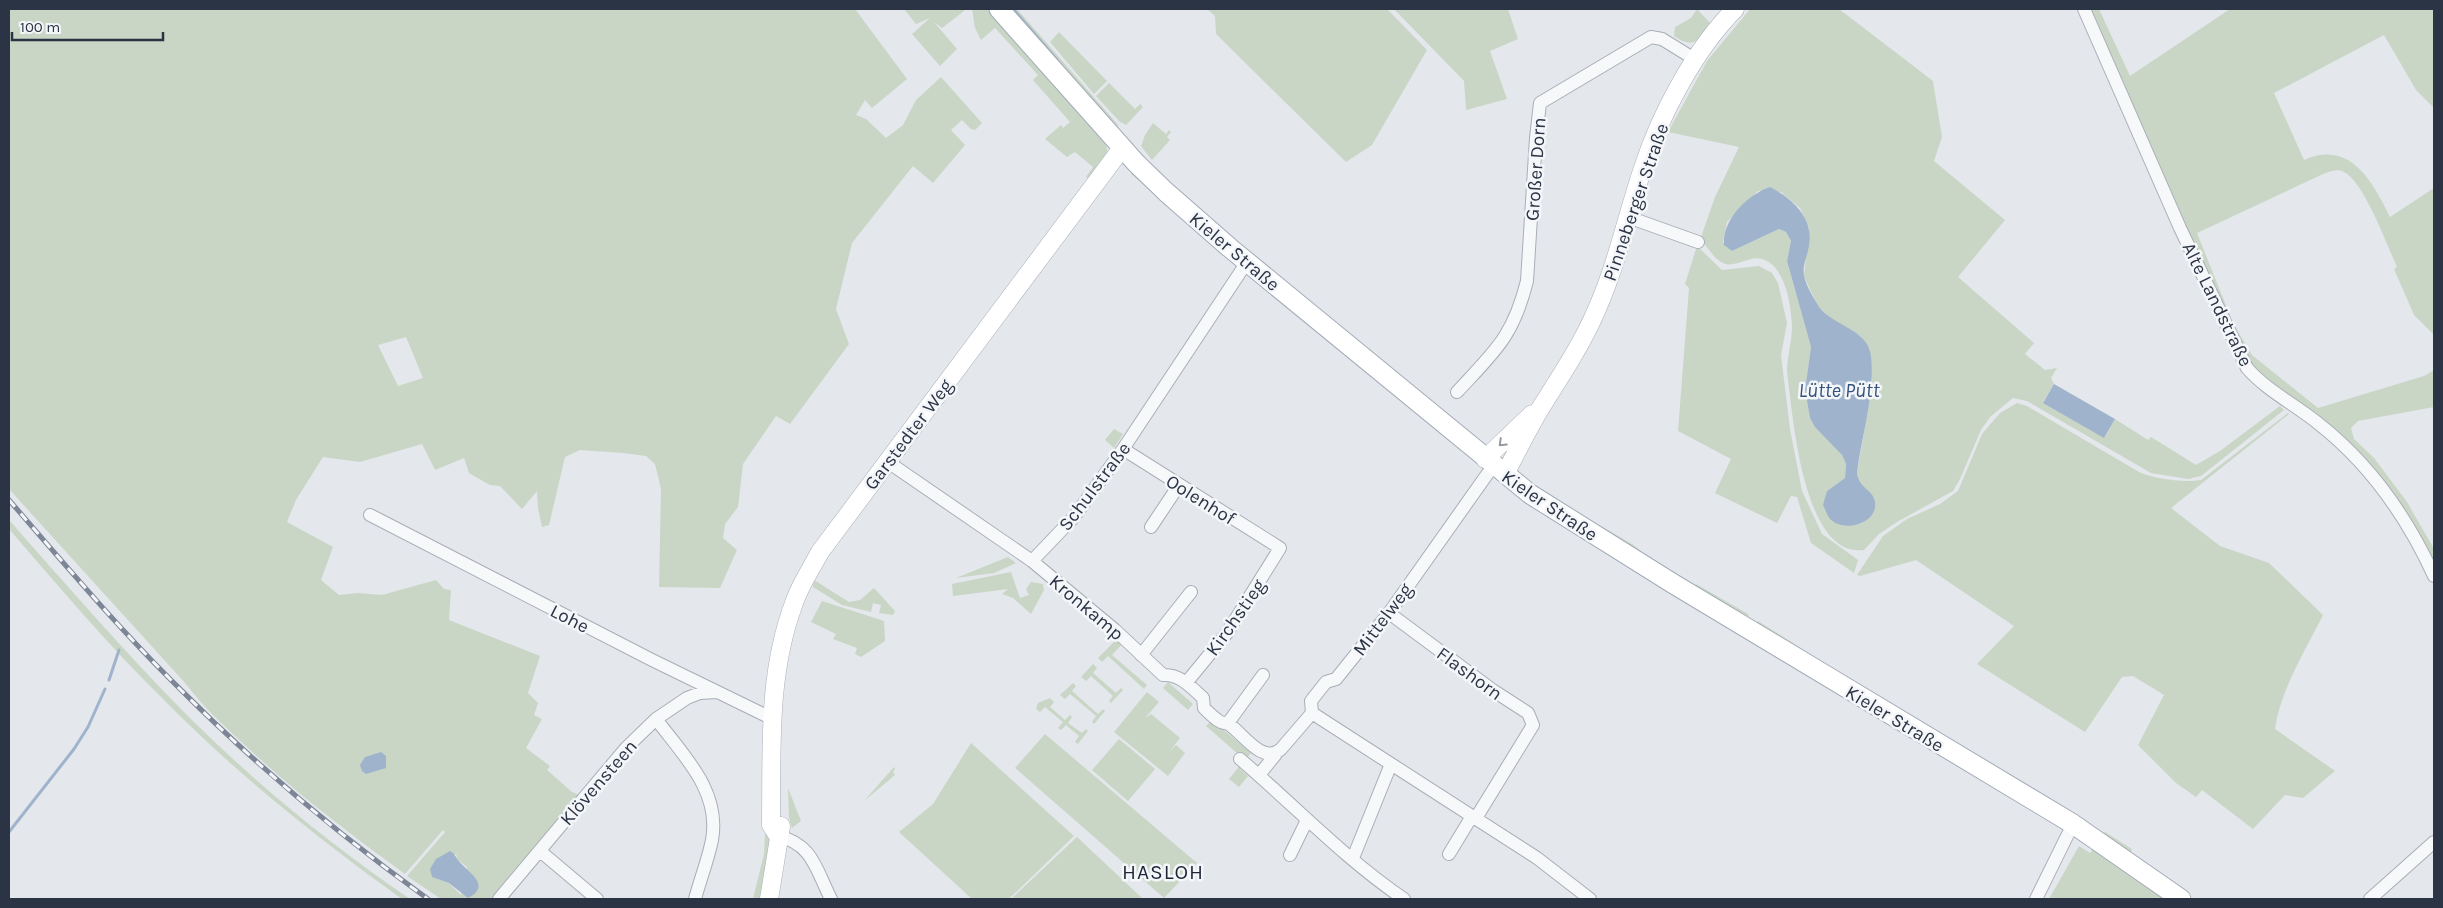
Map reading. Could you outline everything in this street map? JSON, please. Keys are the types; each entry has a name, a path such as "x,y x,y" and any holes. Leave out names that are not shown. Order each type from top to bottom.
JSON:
{"main road":[{"name":"Kieler Straße","path":"999,9 1122,148 1166,192 1247,262 1494,466 1568,519 1664,579 2073,824 2181,899"},
{"name":"Pinneberger Straße","path":"1494,466 1545,402 1582,343 1598,308 1653,141 1666,111 1696,60 1735,9"},
{"name":"Garstedter Weg","path":"769,899 778,836 772,825 771,718 780,651 794,601 820,552 1122,148"},
{"name":"Pinneberger Straße","path":"1494,466 1545,402"}],"street":[{"name":"Alte Landstraße","path":"2084,9 2180,228 2246,368 2255,378 2318,423 2359,458 2417,541 2434,576"},
{"name":"Großer Dorn","path":"1457,392 1502,344 1514,324 1522,302 1527,281 1540,103 1651,37 1662,39 1696,60"},
{"path":"1628,217 1698,242"},
{"name":"Schulstraße","path":"1032,561 1074,518 1123,449 1247,262"},
{"name":"Oolenhof","path":"1123,449 1280,548"},
{"path":"888,462 1032,561"},
{"name":"Mittelweg","path":"1266,752 1312,713 1311,701 1326,682 1336,679 1389,613 1494,466"},
{"path":"1151,527 1179,486"},
{"name":"Lohe","path":"370,515 716,692 771,718"},
{"name":"Kirchstieg","path":"1186,683 1227,633 1280,548"},
{"name":"Kronkamp","path":"1032,561 1163,674 1176,675 1186,683 1203,698 1204,708 1221,723 1228,723 1266,752"},
{"name":"Kronkamp","path":"1141,654 1191,592"},
{"name":"Flashorn","path":"1389,613 1494,691 1528,713 1533,724 1474,817"},
{"path":"1228,723 1263,675"},
{"name":"Klövensteen","path":"498,899 626,748 656,719 687,698 700,693 716,692"},
{"path":"1312,713 1537,858 1590,899"},
{"path":"656,719 706,786 714,812 712,839 695,899"},
{"path":"1266,752 1243,762 1379,883 1404,899"},
{"path":"1259,775 1266,752"},
{"path":"1353,858 1391,764"},
{"path":"1449,854 1474,817"},
{"path":"1290,855 1308,820"},
{"path":"2036,899 2073,824"},
{"path":"778,836 792,839 806,850 831,899"},
{"path":"2370,899 2434,842"},
{"path":"540,851 597,899"}],"green space":[{"path":"9,9 855,9 907,79 872,108 865,100 856,115 866,119 886,138 903,125 916,100 941,77 982,123 975,130 971,129 962,120 951,130 965,145 933,183 913,166 852,243 836,309 849,344 790,424 776,416 743,464 738,507 725,524 723,538 737,550 720,588 659,587 661,489 655,464 646,456 580,450 565,457 549,525 542,527 537,491 522,509 500,486 490,485 469,473 464,458 435,470 422,444 360,462 323,457 296,500 287,522 333,547 321,580 339,595 357,593 382,595 436,580 444,589 451,590 449,620 540,656 528,693 538,703 534,715 542,719 526,748 550,766 547,770 572,792 580,795 491,899 441,899 407,876 445,832 443,830 405,874 344,829 285,781 207,709 9,489","holes":["406,337 423,378 398,386 378,345","456,854 458,860 467,867 461,895 449,883 433,877"]},
{"path":"904,9 964,9 964,11 942,28 934,22 957,49 940,66 912,34 930,18 916,24"},
{"path":"972,9 991,9 1105,144 1107,149 1106,158 1090,180 1086,177 1093,167 1075,152 1067,157 1045,139 1061,125 1063,128 1070,122 1033,80 1038,75 995,28 981,40 975,28"},
{"path":"1007,9 1017,9 1119,126 1114,124"},
{"path":"1207,9 1387,9 1427,50 1372,145 1346,162 1216,34 1215,16"},
{"path":"1394,9 1508,9 1518,39 1490,51 1507,99 1466,110 1464,81"},
{"path":"1697,9 1711,24 1703,35 1692,43 1674,36 1675,27 1691,18"},
{"path":"1750,9 1839,9 1933,81 1942,137 1934,161 2005,220 1958,277 2034,343 2025,354 2045,370 2057,368 2051,378 2054,384 2043,402 2105,437 2115,419 2148,440 2151,437 2196,465 2220,451 2280,406 2284,410 2201,476 2188,479 2151,473 2027,401 2013,398 1990,417 1981,430 1953,491 1897,522 1879,534 1864,550 1843,546 1827,531 1814,508 1805,480 1793,419 1787,372 1792,326 1786,288 1782,278 1770,263 1762,259 1757,258 1736,264 1721,262 1700,240 1715,197 1739,147 1668,132 1707,61","holes":["1758,191 1781,192 1800,208 1809,228 1804,276 1817,305 1833,321 1860,336 1868,347 1872,387 1857,473 1858,482 1873,497 1874,507 1868,519 1859,524 1835,522 1827,491 1845,478 1846,464 1842,455 1810,418 1805,390 1811,347 1787,261 1791,241 1786,232 1779,229 1732,251 1723,242 1727,222"]},
{"path":"2088,9 2099,9 2130,76 2230,9 2434,9 2434,108 2416,90 2384,35 2274,93 2304,160 2320,155 2335,155 2347,160 2368,178 2390,217 2434,188 2434,335 2414,315 2394,269 2397,267 2374,215 2359,188 2352,178 2344,172 2336,170 2321,175 2197,233 2233,323 2252,355 2318,408 2424,376 2434,370 2434,407 2358,421 2351,428 2354,439 2374,458 2407,502 2434,549 2434,566 2357,452 2248,365 2187,234 2122,79"},
{"path":"1059,32 1107,81 1094,94 1050,42"},
{"path":"1109,83 1135,109 1140,104 1143,107 1126,125 1120,122 1096,96"},
{"path":"1153,123 1166,134 1169,130 1171,132 1167,137 1170,140 1152,160 1141,146 1145,135"},
{"path":"1131,171 1205,238 1131,174"},
{"path":"1697,246 1722,270 1759,266 1772,273 1778,283 1787,323 1781,355 1790,429 1802,491 1822,534 1858,560 1854,573 1811,543 1797,497 1791,496 1777,523 1715,493 1731,459 1678,431 1689,288 1685,284"},
{"path":"2017,403 2027,406 2139,472 2178,481 2201,480 2289,414 2171,508 2220,546 2269,563 2323,615 2288,685 2282,700 2275,729 2335,771 2303,798 2285,795 2253,829 2202,790 2196,797 2176,783 2138,745 2164,695 2133,676 2122,677 2085,732 1977,664 2014,626 1916,560 1860,576 1857,575 1883,536 1907,519 1940,504 1958,491 1982,434 2000,413"},
{"path":"1114,429 1123,434 1114,448 1105,440"},
{"path":"1578,513 1632,544 1641,551 1640,553"},
{"path":"9,520 136,662 206,734 290,809 379,878 410,899 402,899 340,853 279,805 220,754 124,659 9,529"},
{"path":"1008,557 1016,563 994,573 956,578"},
{"path":"1011,572 1020,598 1029,595 1026,589 1031,582 1043,584 1044,590 1031,614 1013,598 1002,594 1008,589 953,596 952,584"},
{"path":"814,580 849,602 860,600 874,588 895,611 893,615 879,613 881,605 873,603 871,612 842,605 813,587"},
{"path":"1696,584 1748,614 1749,617 1695,586"},
{"path":"822,601 884,621 885,641 861,657 855,654 857,648 833,639 836,634 811,622"},
{"path":"1758,621 1801,648 1801,651 1757,624"},
{"path":"1118,638 1123,643 1112,655 1147,685 1144,689 1108,656 1102,662 1098,658"},
{"path":"1093,664 1097,668 1093,673 1116,693 1121,688 1123,690 1111,703 1109,701 1113,696 1091,676 1086,681 1081,677"},
{"path":"1168,682 1193,704 1188,710 1163,688"},
{"path":"1073,683 1076,686 1072,691 1098,714 1103,709 1105,711 1094,724 1092,722 1096,716 1070,694 1065,699 1060,695"},
{"path":"1147,692 1159,702 1145,718 1151,714 1180,738 1169,752 1176,745 1185,753 1168,776 1114,732"},
{"path":"1050,698 1054,702 1050,707 1065,720 1070,715 1072,717 1068,723 1082,733 1086,729 1088,731 1078,744 1075,742 1079,736 1066,725 1061,730 1058,728 1063,722 1045,707 1040,712 1036,709 1038,703"},
{"path":"1212,720 1251,753 1245,760 1206,726"},
{"path":"1045,734 1197,863 1164,898 1015,768"},
{"path":"1119,739 1155,769 1128,801 1092,770"},
{"path":"971,743 1074,836 1009,899 972,899 899,832 933,804"},
{"path":"1241,764 1240,769 1248,776 1239,787 1229,779"},
{"path":"894,767 893,772 895,775 864,801"},
{"path":"788,788 801,821 792,828 789,818"},
{"path":"766,814 768,815 770,856 764,899 753,899 764,854"},
{"path":"2105,832 2132,849 2131,852 2126,853 2101,834"},
{"path":"1077,837 1143,899 1011,899"},
{"path":"2079,846 2090,853 2095,847 2170,899 2049,899"}],"water":[{"name":"Lütte Pütt","path":"1770,187 1793,203 1805,218 1810,235 1804,271 1807,285 1816,302 1829,316 1863,339 1868,346 1871,356 1870,400 1857,473 1860,482 1874,498 1875,510 1866,521 1859,524 1851,526 1836,523 1830,519 1823,505 1827,491 1845,478 1846,464 1842,455 1815,427 1810,418 1805,390 1811,347 1787,261 1791,241 1786,232 1779,229 1732,251 1724,245 1727,227 1738,210 1753,196"},
{"path":"2054,384 2115,419 2104,438 2043,403"},
{"path":"381,752 386,756 386,768 366,774 362,771 360,765 365,757"},
{"path":"450,851 478,883 475,893 468,898 449,883 432,877 430,869 436,859"}],"waterway":[{"path":"1013,9 1057,60"},
{"path":"109,680 119,650"},
{"path":"9,832 74,749 88,727 105,689"}],"railway":[{"path":"9,500 129,636 201,710 327,822 428,899"}],"district":[{"name":"HASLOH","path":"1163,872"}]}
